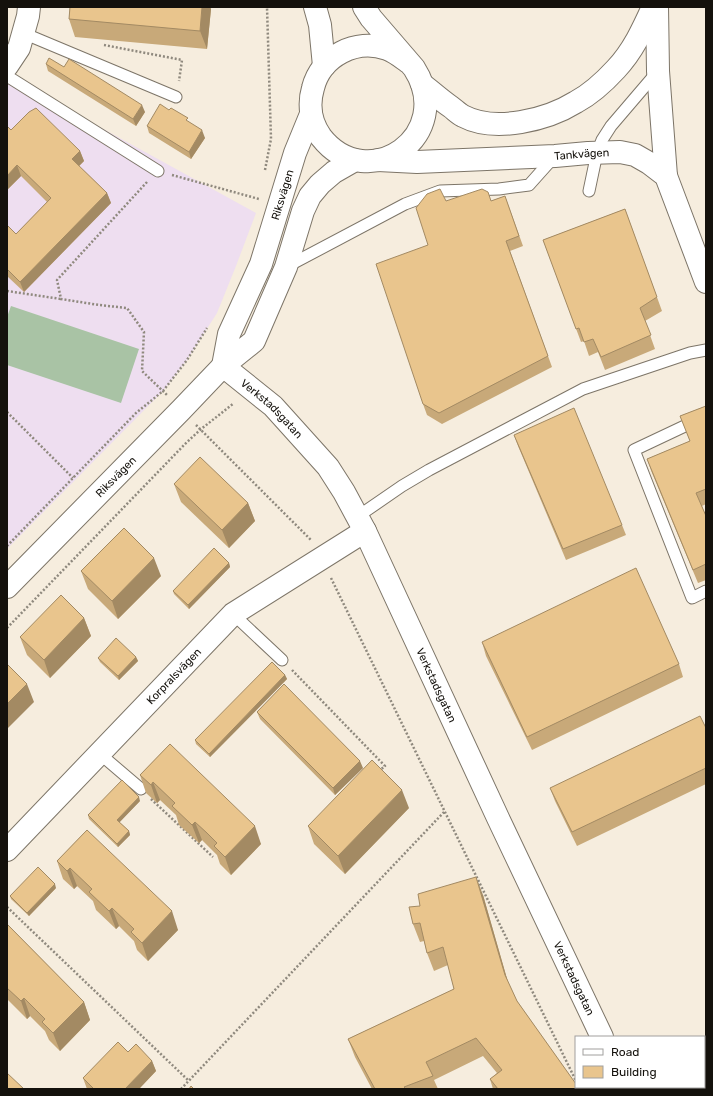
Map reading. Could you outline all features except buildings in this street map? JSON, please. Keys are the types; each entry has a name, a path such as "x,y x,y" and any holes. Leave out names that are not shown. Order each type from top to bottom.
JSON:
{"street":[{"path":"7,66 18,48 28,16 28,7"},
{"path":"315,7 320,25 324,66"},
{"name":"Riksvägen","path":"364,7 371,18 408,62 416,72 422,84 426,100 424,117 418,132 408,145 389,157 378,160 354,160 334,150 326,143 314,124 310,104 311,94 318,75 332,58 353,48 376,46 388,49 398,54 408,62"},
{"path":"422,84 462,116 480,122 497,125 520,122 549,115 576,102 596,88 616,69 637,40 653,7"},
{"path":"657,7 658,71 666,176 706,282"},
{"name":"Riksvägen","path":"223,366 229,334 261,264 295,153 311,114"},
{"name":"Tankvägen","path":"378,160 417,162 620,152 635,155 649,163 666,176"},
{"name":"Riksvägen","path":"7,587 223,366 254,341 286,267 303,211 310,196 320,184 334,172 354,160"},
{"name":"Verkstadsgatan","path":"223,366 273,406 328,467 344,492 361,524 602,1036"},
{"name":"Korpralsvägen","path":"7,850 233,614 322,558 361,524"}],"lane":[{"path":"23,33 176,97"},
{"path":"589,191 597,153 602,140 611,126 658,71"},
{"path":"7,76 158,171"},
{"path":"286,267 405,204 440,191 499,189 529,185 555,156"},
{"path":"361,524 402,486 429,470 582,389 706,350"},
{"path":"706,416 634,450 692,598 706,592"},
{"path":"233,614 282,660"},
{"path":"100,754 141,789"}],"path":[{"path":"264,176 271,139 267,7"},
{"path":"104,45 182,60 176,97"},
{"path":"61,299 57,280 158,171 259,199 257,206"},
{"path":"7,291 127,308 144,332 142,371 311,539 322,558 575,1079"},
{"path":"7,546 136,413 163,391 187,360 208,326"},
{"path":"7,628 200,430 251,388"},
{"path":"7,412 73,478"},
{"path":"282,660 385,766 374,776"},
{"path":"141,789 212,857"},
{"path":"181,1089 445,811"},
{"path":"7,907 189,1080"}],"shaded area":[{"path":"7,76 256,213 217,313 187,360 163,391 7,549"}],"green space":[{"path":"11,306 139,349 121,403 7,365 7,317"}]}
